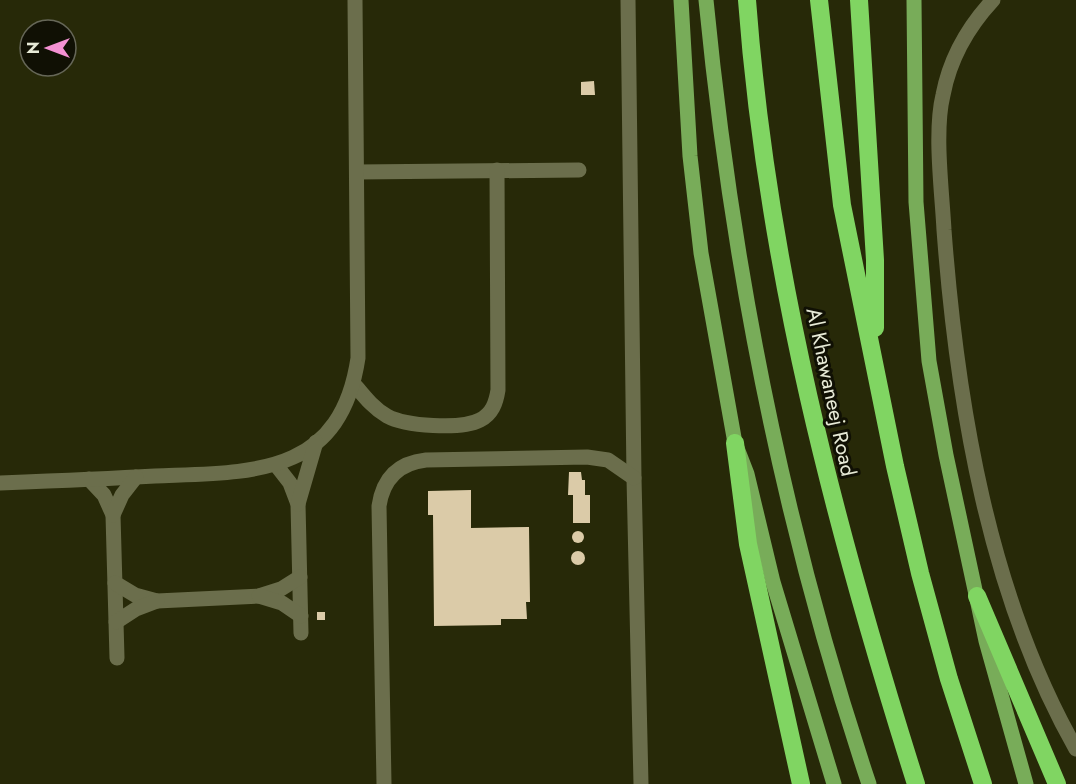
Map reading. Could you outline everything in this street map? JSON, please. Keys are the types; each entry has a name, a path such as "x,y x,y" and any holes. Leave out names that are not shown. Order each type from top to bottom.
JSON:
{"highway":[{"name":"Al Khawaneej Road","path":"747,0 765,162 803,377 826,480 916,784"},
{"path":"819,0 842,205 895,466 920,573 949,678 983,784"},
{"path":"860,0 874,248 875,360"},
{"path":"735,443 748,544 801,784"},
{"path":"977,596 1057,784"},
{"path":"1041,746 1068,784"}],"main road":[{"path":"681,0 690,156 700,242 735,443 747,474 774,582 834,784"},
{"path":"706,0 725,168 762,384 813,599 869,784"},
{"path":"914,0 916,202 929,361 946,455 997,685 1026,784"}],"street":[{"path":"0,483 254,471 297,456 316,442 344,406 354,384 358,358 355,0"},
{"path":"628,0 634,478 641,784"},
{"path":"993,0 974,22 960,45 942,97 942,197 955,336 979,479 1019,625 1057,715 1076,749"},
{"path":"354,384 377,410 402,422 466,424 478,421 489,414 496,402 498,390 497,170"},
{"path":"357,172 579,170"},
{"path":"301,633 298,504 316,442"},
{"path":"384,784 379,506 383,489 393,473 414,461 426,460 587,457 608,460 634,478"},
{"path":"276,465 290,483 298,504"},
{"path":"113,515 122,495 135,477"},
{"path":"89,479 104,495 113,515 117,658"},
{"path":"116,622 135,609 157,601 259,596 281,589 300,577"},
{"path":"115,583 135,595 157,601"},
{"path":"259,596 282,603 301,616"}],"building":[{"path":"594,81 595,95 581,95 581,82"},
{"path":"569,472 581,472 582,480 585,480 585,495 590,495 590,523 573,523 573,495 568,495"},
{"path":"471,490 471,528 529,527 530,602 526,602 527,619 501,619 501,625 434,626 433,515 428,515 428,491"},
{"path":"580,531 584,537 580,543 576,543 572,535"},
{"path":"575,551 581,551 585,558 581,565 575,565 571,561 571,555"},
{"path":"317,612 325,612 325,620 317,620"}]}
